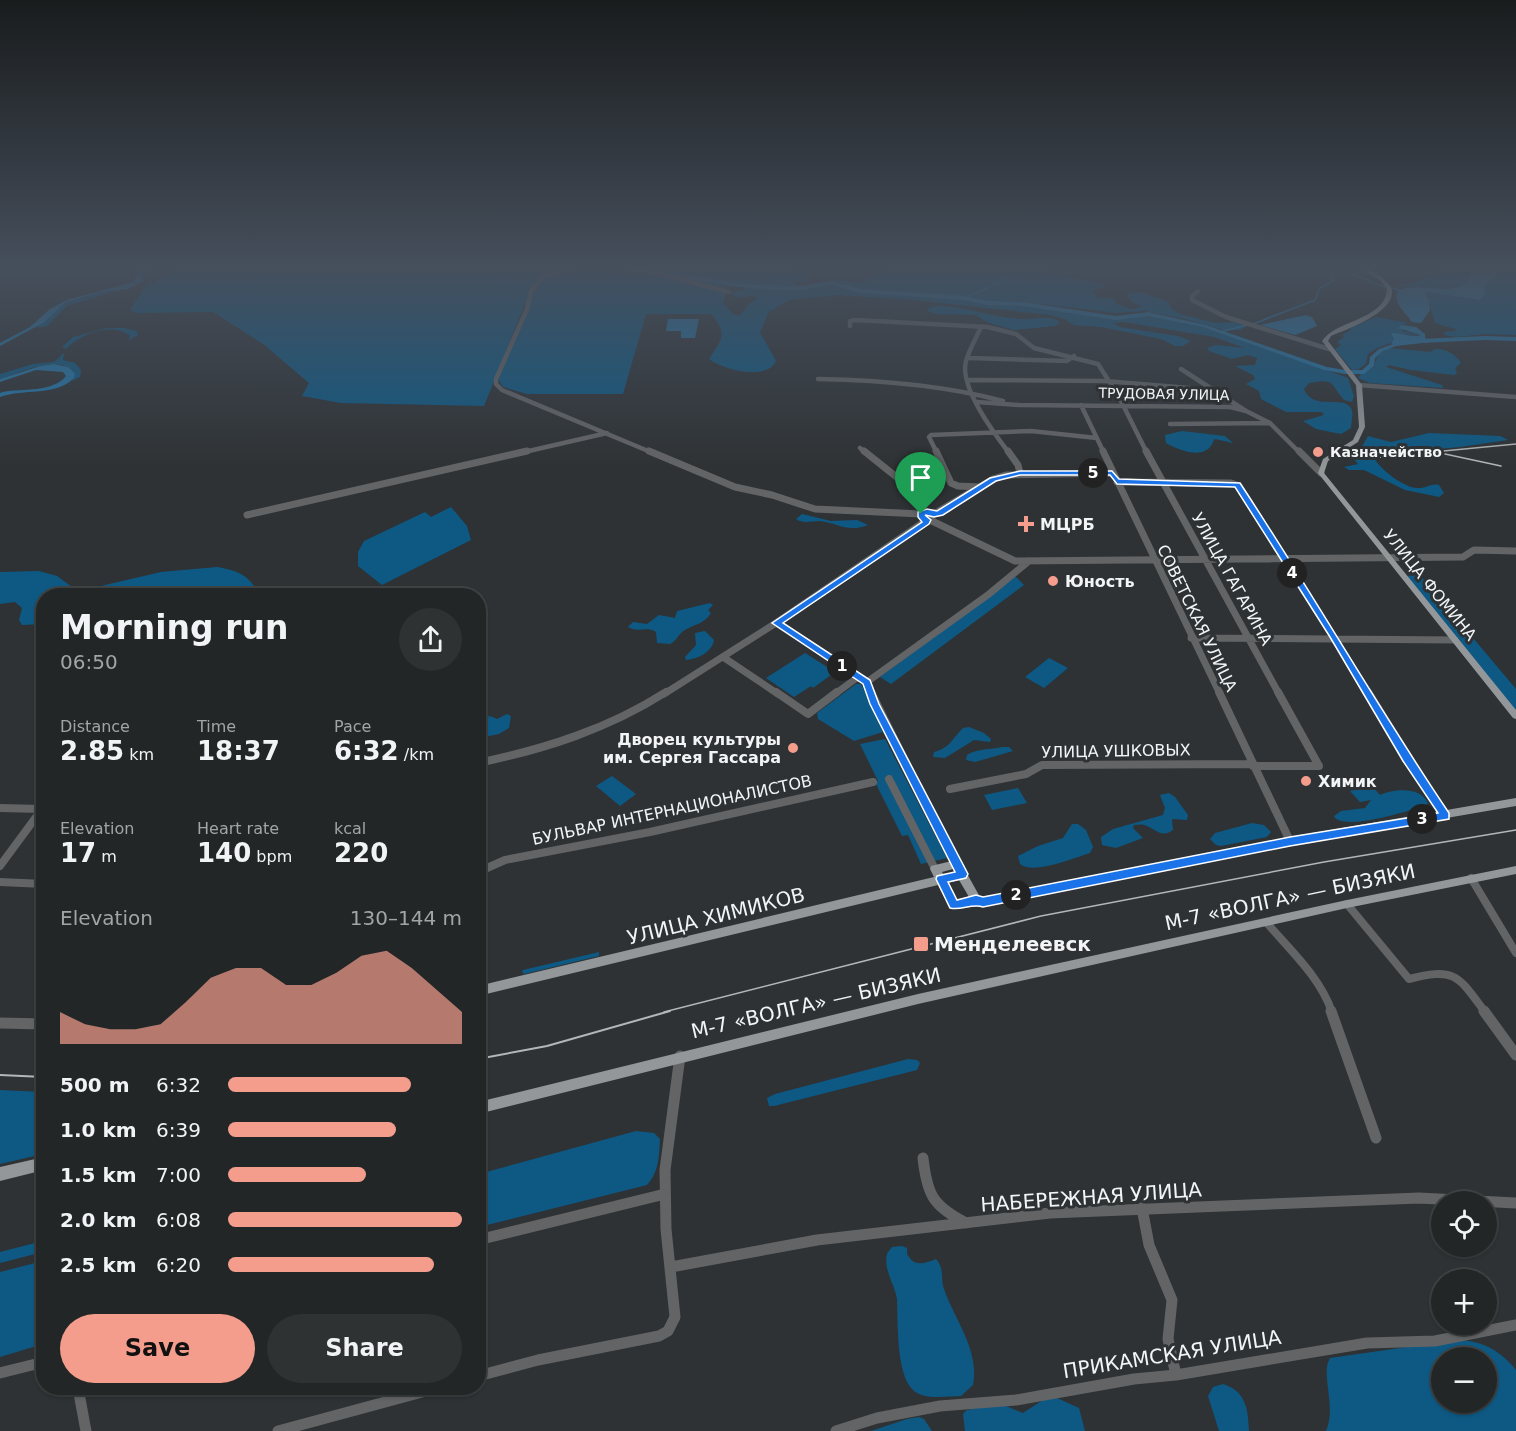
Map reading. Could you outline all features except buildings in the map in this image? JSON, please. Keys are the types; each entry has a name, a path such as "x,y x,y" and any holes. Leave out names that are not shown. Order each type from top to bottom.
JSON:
{"main road":[{"path":"1321,473 1325,460 1351,446 1361,433 1359,385 1329,349 1326,339 1328,336"},
{"name":"УЛИЦА ФОМИНА","path":"1321,473 1516,716"},
{"path":"976,900 956,864 935,869 954,905 976,900 983,902 1290,842 1516,802"},
{"name":"М-7 «ВОЛГА» — БИЗЯКИ","path":"486,1106 680,1056 918,999 1347,904 1516,870"},
{"name":"УЛИЦА ХИМИКОВ","path":"486,989 962,874"},
{"path":"0,1174 36,1165"}],"street":[{"path":"515,336 495,382 511,394 735,487 772,495 808,507 847,512 922,513"},
{"path":"978,336 965,368 970,392 993,432 1018,465 1020,473"},
{"name":"УЛИЦА ГАГАРИНА","path":"1018,336 1034,348 1074,356 1098,364 1319,766"},
{"path":"1292,336 1329,349"},
{"path":"1306,340 1326,339"},
{"path":"969,358 1067,361 1074,356"},
{"path":"1181,369 1246,411 1270,423 1321,473"},
{"path":"818,379 878,380 970,392 1019,405"},
{"path":"969,380 1108,382 1189,388"},
{"path":"1359,385 1516,397"},
{"path":"977,402 1019,405"},
{"name":"ТРУДОВАЯ УЛИЦА","path":"1019,405 1230,407 1246,411"},
{"name":"СОВЕТСКАЯ УЛИЦА","path":"1081,405 1290,842"},
{"path":"1170,424 1270,423"},
{"path":"980,487 958,486 951,483 929,437 938,433 1041,431 1097,438"},
{"path":"247,515 607,433"},
{"path":"860,448 899,479 922,513 922,517 930,518 1014,561 1463,557 1474,550 1516,551"},
{"path":"1304,454 1316,460 1325,460"},
{"path":"486,762 537,752 588,735 640,709 776,623 930,518 999,477 1020,473 1112,473"},
{"path":"1117,482 1237,485 1335,637 1407,758 1445,816"},
{"path":"1014,561 1016,571"},
{"path":"867,682 989,594 1029,561"},
{"path":"776,623 867,682 880,714 956,864"},
{"path":"1191,638 1335,637 1455,640"},
{"path":"723,657 808,714 858,677"},
{"name":"УЛИЦА УШКОВЫХ","path":"950,789 1026,774 1042,765 1319,766"},
{"path":"889,778 935,869"},
{"name":"БУЛЬВАР ИНТЕРНАЦИОНАЛИСТОВ","path":"486,868 505,860 650,832 873,782"},
{"path":"0,808 36,808"},
{"path":"0,866 36,817"},
{"path":"1471,878 1516,953"},
{"path":"0,882 36,884"},
{"path":"1347,904 1409,979 1440,971 1459,979 1516,1055"},
{"path":"1266,922 1312,976 1328,1001 1376,1138"},
{"path":"0,1023 36,1024"},
{"path":"486,1374 538,1360 664,1334 671,1327 675,1317 666,1229 665,1170 680,1056"},
{"path":"923,1158 926,1186 930,1198 940,1209 966,1224"},
{"path":"486,1238 665,1194"},
{"name":"НАБЕРЕЖНАЯ УЛИЦА","path":"671,1267 817,1240 1050,1213 1419,1198 1516,1203"},
{"path":"1142,1208 1149,1245 1172,1300 1168,1340 1176,1374"},
{"name":"ПРИКАМСКАЯ УЛИЦА","path":"836,1431 877,1418 940,1406 1016,1400 1124,1380 1176,1374 1366,1343 1435,1341 1516,1325"},
{"path":"0,1373 36,1364"},
{"path":"79,1395 86,1431"},
{"path":"278,1431 410,1395"}],"shaded area":[{"path":"14,336 19,336 0,346 0,343"},
{"path":"85,336 66,349 62,347 73,337"},
{"path":"250,336 512,336 484,406 341,403 302,396 309,383"},
{"path":"515,336 640,336 623,394 527,394 503,387 498,379"},
{"path":"681,336 695,336 695,338 681,338"},
{"path":"762,336 776,361 764,371 745,372 724,367 709,359 721,337"},
{"path":"1145,336 1177,336 1191,341 1183,346 1175,346 1161,339"},
{"path":"1207,336 1232,336 1348,378 1354,396 1352,402 1344,400 1334,386 1328,382 1309,383 1304,389 1314,400 1347,404 1352,410 1351,428 1341,434 1316,429 1303,421 1324,415 1322,412 1286,412 1261,399 1259,391 1246,384 1255,379 1253,375 1235,366 1255,365 1257,358 1248,355 1232,359 1209,351 1207,348 1216,345 1245,348"},
{"path":"1392,336 1425,336 1431,342 1396,346 1391,343 1394,339"},
{"path":"1397,336 1391,343 1368,354 1366,364 1359,369 1352,370 1335,349 1341,345 1337,342 1344,337"},
{"path":"1389,348 1431,352 1434,349 1442,350 1453,354 1461,363 1455,368 1457,374 1454,375 1389,365 1386,367 1442,385 1443,388 1370,383 1358,378 1374,367 1378,355"},
{"path":"64,353 63,360 75,363 81,370 80,377 72,381 75,373 68,367 59,365 39,366 0,379 0,374 33,364 54,362"},
{"path":"54,364 68,367 75,373 74,378 58,388 0,397 0,393 3,392 37,389 60,381 66,376 63,372 36,370 0,382 0,379 40,366"},
{"path":"1182,431 1225,436 1233,443 1215,439 1206,451 1194,453 1166,443 1165,435"},
{"path":"1429,433 1500,436 1508,440 1381,454 1374,458 1387,473 1405,485 1420,488 1439,485 1444,493 1439,497 1405,490 1364,470 1349,470 1344,467 1358,464 1354,459 1341,456 1360,450 1368,436 1391,442"},
{"path":"451,507 467,526 471,540 382,585 358,566 358,552 364,541 425,512 431,517"},
{"path":"802,514 831,521 857,520 868,525 849,528 820,521 804,522 796,519"},
{"path":"217,567 242,575 254,586 253,588 92,588 161,572"},
{"path":"39,571 57,576 72,587 80,588 36,588 36,624 22,625 19,620 22,608 15,602 0,604 0,572"},
{"path":"1420,575 1516,689 1516,713 1406,576"},
{"path":"1015,576 1024,585 891,684 880,677"},
{"path":"710,603 713,605 708,610 711,613 708,617 685,630 670,644 657,643 656,632 653,630 628,627 633,622 647,624 659,615 675,618 677,611"},
{"path":"705,631 714,640 713,644 700,656 686,660 685,657 696,645 695,633"},
{"path":"805,653 835,672 813,688 811,686 794,697 766,678"},
{"path":"1049,658 1068,668 1044,688 1025,677"},
{"path":"856,684 861,684 883,732 854,741 818,719 817,713"},
{"path":"507,714 511,716 509,728 499,734 486,737 486,717 497,719"},
{"path":"969,727 984,733 991,739 990,742 974,740 945,758 933,757 934,752 947,746 963,728"},
{"path":"885,739 947,858 921,864 908,835 902,836 875,782 878,781 860,744"},
{"path":"1009,747 1013,751 975,762 966,760 967,755 975,751"},
{"path":"612,776 636,794 620,806 596,786"},
{"path":"1372,786 1380,795 1399,790 1413,791 1428,803 1405,812 1365,821 1342,821 1335,818 1334,816 1341,811 1365,808 1371,800 1360,802 1350,791"},
{"path":"1018,788 1027,803 992,810 984,795"},
{"path":"1169,793 1175,797 1188,815 1187,820 1172,819 1173,830 1165,833 1144,825 1134,825 1133,828 1143,838 1116,848 1102,845 1101,837 1113,829 1163,815 1165,808 1160,795"},
{"path":"1252,823 1264,825 1271,832 1267,837 1221,846 1216,845 1210,839 1215,833"},
{"path":"1072,824 1078,824 1086,830 1093,847 1090,853 1044,867 1026,867 1020,864 1018,856 1038,846 1063,838"},
{"path":"599,952 599,956 524,974 522,972 523,970"},
{"path":"908,1059 917,1060 920,1063 917,1070 769,1106 767,1098 775,1094"},
{"path":"0,1090 36,1092 36,1156 0,1164"},
{"path":"636,1131 654,1133 660,1139 656,1169 647,1185 486,1225 486,1172"},
{"path":"36,1243 36,1254 0,1263 0,1252"},
{"path":"892,1247 907,1248 907,1254 916,1263 936,1259 940,1266 947,1298 973,1359 973,1385 961,1396 935,1397 917,1393 912,1389 903,1371 900,1359 897,1299 886,1260 887,1253"},
{"path":"36,1263 36,1346 0,1357 0,1272"},
{"path":"1456,1340 1482,1344 1487,1347 1431,1347 1431,1413 1497,1413 1497,1352 1516,1370 1516,1431 1326,1431 1330,1411 1327,1365 1330,1358"},
{"path":"1223,1384 1237,1391 1241,1396 1248,1415 1249,1431 1219,1431 1208,1396 1213,1387"},
{"path":"1046,1398 1057,1398 1079,1408 1085,1431 965,1431 963,1414 967,1410 1001,1404 1023,1413"},
{"path":"919,1417 924,1419 932,1431 871,1431 907,1419"}],"waterway":[{"path":"1232,336 1326,369 1345,372 1364,372 1372,365 1372,358 1381,350 1404,342"},
{"path":"1420,341 1516,339"}],"railway":[{"path":"1371,458 1516,444"},
{"path":"1445,454 1501,466"},
{"path":"664,1012 1041,916 1324,862 1516,830"},
{"path":"486,1057 547,1046 670,1011"},
{"path":"0,1075 36,1077"}],"place":[{"name":"Казначейство","path":"1318,452"},
{"name":"МЦРБ","path":"1026,524"},
{"name":"Юность","path":"1053,581"},
{"name":"Дворец культуры им. Сергея Гассара","path":"793,748"},
{"name":"Химик","path":"1306,781"},
{"name":"Менделеевск","path":"921,944"}],"route":[{"path":"1020,473 1112,473 1117,482 1231,483 1237,485 1323,622 1335,637 1407,758 1445,816 1343,832 983,902 976,900 954,905 941,879 962,874 890,735 867,682 776,623 926,523 927,520 921,514 940,513 993,479 1020,473"}]}
